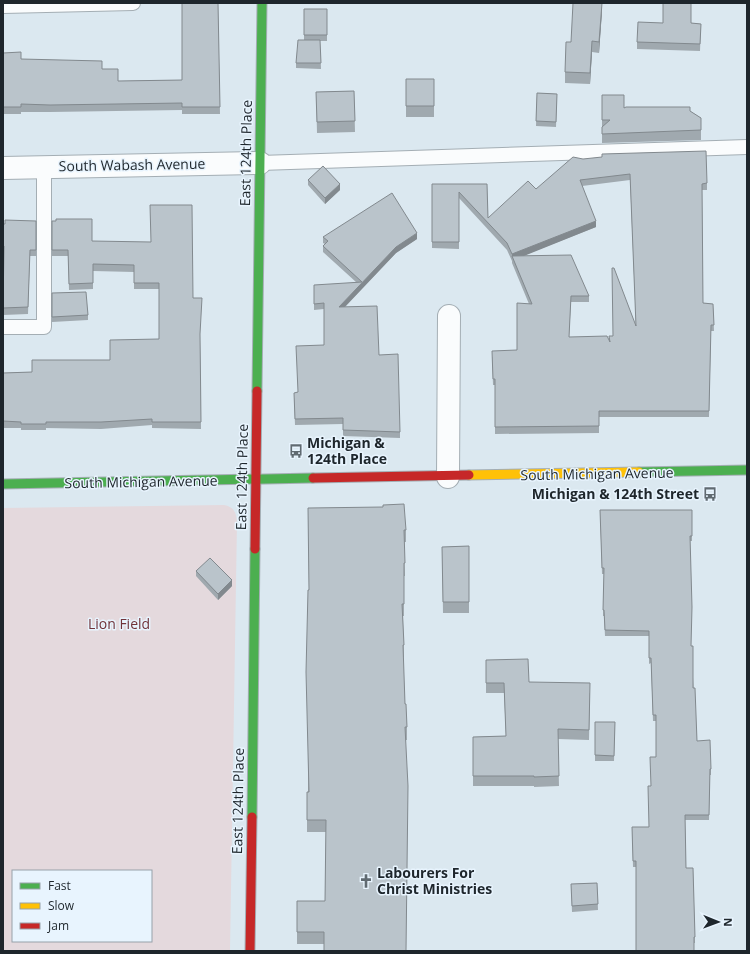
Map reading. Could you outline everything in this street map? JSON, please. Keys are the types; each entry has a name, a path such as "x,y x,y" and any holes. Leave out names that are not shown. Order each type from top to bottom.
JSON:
{"street":[{"name":"East 124th Place","path":"250,951 262,3"},
{"name":"South Wabash Avenue","path":"3,168 260,162"},
{"path":"448,477 449,316"},
{"name":"South Michigan Avenue","path":"3,484 448,477 747,470"}],"lane":[{"path":"3,6 133,3"},
{"path":"260,162 747,147"},
{"path":"3,327 44,327 44,168"}],"green space":[{"name":"Lion Field","path":"224,505 230,507 236,515 237,522 230,951 3,951 3,508"}],"building":[{"path":"182,3 218,3 220,107 182,107 182,103 21,104 21,107 3,107 3,53 21,52 21,59 102,61 102,69 118,69 118,81 182,80"},
{"path":"573,3 602,3 599,42 592,41 590,73 565,72 566,42 571,42"},
{"path":"663,3 691,3 691,23 701,24 700,44 637,42 638,22 663,23"},
{"path":"304,9 327,9 327,35 304,35"},
{"path":"298,40 320,40 321,63 296,63"},
{"path":"406,79 434,79 434,106 406,106"},
{"path":"354,91 355,121 317,122 316,92"},
{"path":"537,93 557,94 556,122 536,121"},
{"path":"602,95 624,95 624,108 690,107 690,111 701,118 701,130 602,134 602,127 610,120 602,120"},
{"path":"706,151 707,183 702,184 703,303 713,304 714,325 711,325 709,411 599,411 599,426 495,427 495,379 493,379 492,351 517,350 517,303 532,304 512,256 571,255 589,296 571,296 569,337 607,336 610,342 609,336 613,336 612,268 614,268 636,326 630,174 580,180 596,221 512,254 507,243 459,192 459,242 432,242 432,184 487,184 488,218 528,181 536,189 573,157 583,159 602,157 602,154"},
{"path":"323,166 340,184 325,198 308,180"},
{"path":"392,193 417,233 396,247 339,307 377,306 379,355 398,354 400,432 343,430 343,418 295,419 294,393 298,392 296,346 324,345 324,303 314,304 314,285 362,282 323,246 328,241 323,237"},
{"path":"150,205 192,205 193,298 202,298 200,334 201,422 152,422 152,419 21,424 21,422 3,421 3,373 32,372 32,360 110,360 110,340 159,339 159,283 134,283 134,265 93,264 93,283 69,284 68,250 52,250 52,221 56,221 56,219 92,219 92,241 151,242"},
{"path":"5,220 36,221 36,250 30,250 28,307 3,308 3,224 5,224"},
{"path":"86,292 88,315 52,317 52,293"},
{"path":"404,504 406,530 404,530 404,604 402,604 408,786 406,951 324,951 324,932 297,932 297,901 325,901 326,820 307,820 307,792 309,792 306,672 309,590 308,508 383,507 383,505"},
{"path":"600,510 692,510 692,536 690,536 693,688 695,688 697,741 710,740 711,769 709,815 685,815 686,868 693,868 694,951 636,951 636,861 633,861 632,827 649,827 648,786 651,786 650,757 656,757 656,715 653,715 651,658 649,658 649,631 605,630 603,610 604,568 602,568"},
{"path":"469,546 469,602 443,602 442,547"},
{"path":"210,558 232,580 218,594 196,571"},
{"path":"528,659 529,682 590,683 589,730 558,729 559,776 473,776 473,737 506,736 504,683 486,683 486,660"},
{"path":"595,722 615,722 614,756 595,755"},
{"path":"597,883 598,904 572,906 571,884"}],"traffic: fast":[{"path":"257,391 262,3"},
{"path":"639,472 747,470"},
{"path":"3,484 313,478"},
{"path":"252,817 255,549"}],"traffic: slow":[{"path":"469,475 639,472"}],"traffic: jam":[{"path":"255,549 257,391"},
{"path":"313,478 469,475"},
{"path":"250,951 252,817"}],"place":[{"name":"Michigan & 124th Place","path":"296,451"},
{"name":"Michigan & 124th Street","path":"710,494"},
{"name":"Labourers For Christ Ministries","path":"366,881"}]}
